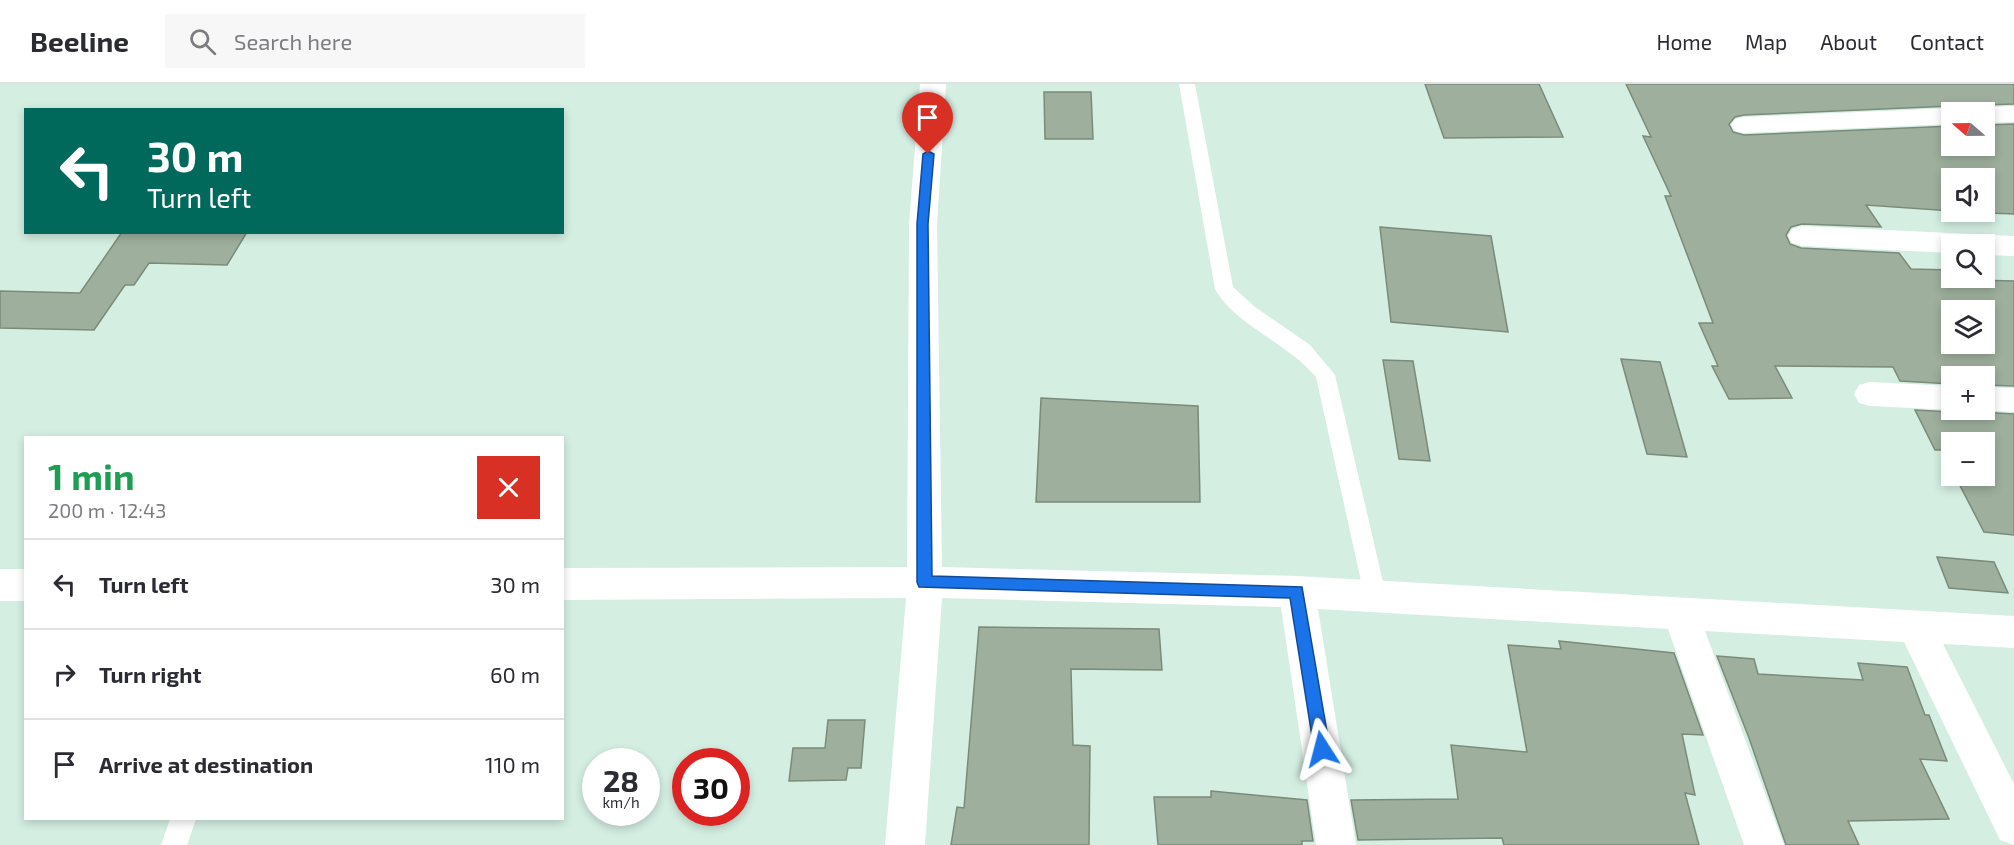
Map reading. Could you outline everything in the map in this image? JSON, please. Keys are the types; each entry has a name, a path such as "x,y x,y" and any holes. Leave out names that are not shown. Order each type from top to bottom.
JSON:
{"street":[{"path":"904,845 924,582 923,224 933,84"},
{"path":"1995,115 2014,114"},
{"path":"1744,124 1941,116"},
{"path":"1802,236 1941,242"},
{"path":"1995,245 2014,246"},
{"path":"1870,394 1941,397"},
{"path":"1995,399 2014,400"},
{"path":"564,584 924,582 1297,591 2014,632"},
{"path":"0,585 24,585"},
{"path":"1297,591 1336,845"},
{"path":"1680,612 1764,845"},
{"path":"1914,625 2014,826"}],"lane":[{"path":"1186,84 1224,289 1237,305 1315,361 1325,375 1375,595"},
{"path":"174,845 183,820"}],"building":[{"path":"1425,84 1539,84 1563,137 1444,138"},
{"path":"1626,84 2014,84 2014,104 1941,102 1941,106 1744,115 1735,117 1729,124 1733,132 1744,135 1941,126 1941,156 1995,156 1995,125 2014,124 2014,214 1995,213 1995,168 1941,168 1941,210 1866,205 1881,227 1802,224 1791,227 1786,235 1790,244 1801,248 1899,253 1911,269 1941,270 1941,288 1995,288 1995,281 2014,281 2014,386 1995,385 1995,366 1941,366 1941,383 1900,381 1893,367 1775,366 1792,398 1729,399 1712,366 1718,366 1699,323 1713,323 1665,196 1671,196 1643,136 1651,137"},
{"path":"1044,92 1091,92 1093,139 1045,139"},
{"path":"1380,227 1491,236 1508,332 1391,322"},
{"path":"121,234 246,234 227,265 149,263 134,285 125,285 94,330 0,328 0,291 80,293"},
{"path":"1621,359 1660,362 1687,457 1647,454"},
{"path":"1383,360 1413,361 1430,461 1399,459"},
{"path":"1041,398 1198,406 1200,502 1036,502"},
{"path":"1915,410 1941,411 1941,420 1995,420 1995,413 2014,414 2014,535 1984,532 1960,486 1995,486 1995,432 1941,432 1941,450 1935,450"},
{"path":"1937,557 1994,562 2008,593 1949,588"},
{"path":"979,627 1159,629 1162,670 1071,669 1073,745 1090,746 1089,845 951,845 957,807 964,808"},
{"path":"1559,641 1674,653 1703,735 1682,734 1695,795 1685,793 1699,845 1504,845 1502,838 1358,840 1351,800 1458,799 1451,745 1527,752 1508,645 1561,649"},
{"path":"1717,656 1754,659 1758,674 1863,680 1858,663 1907,667 1925,715 1929,715 1947,761 1920,759 1949,819 1848,821 1859,845 1786,845 1749,738"},
{"path":"828,720 865,720 861,768 848,768 846,780 789,781 793,748 825,748"},
{"path":"1211,791 1307,800 1313,841 1302,841 1302,845 1158,845 1154,797 1211,797"}],"route":[{"path":"928,154 923,224 924,582 1297,591 1322,749"}]}
